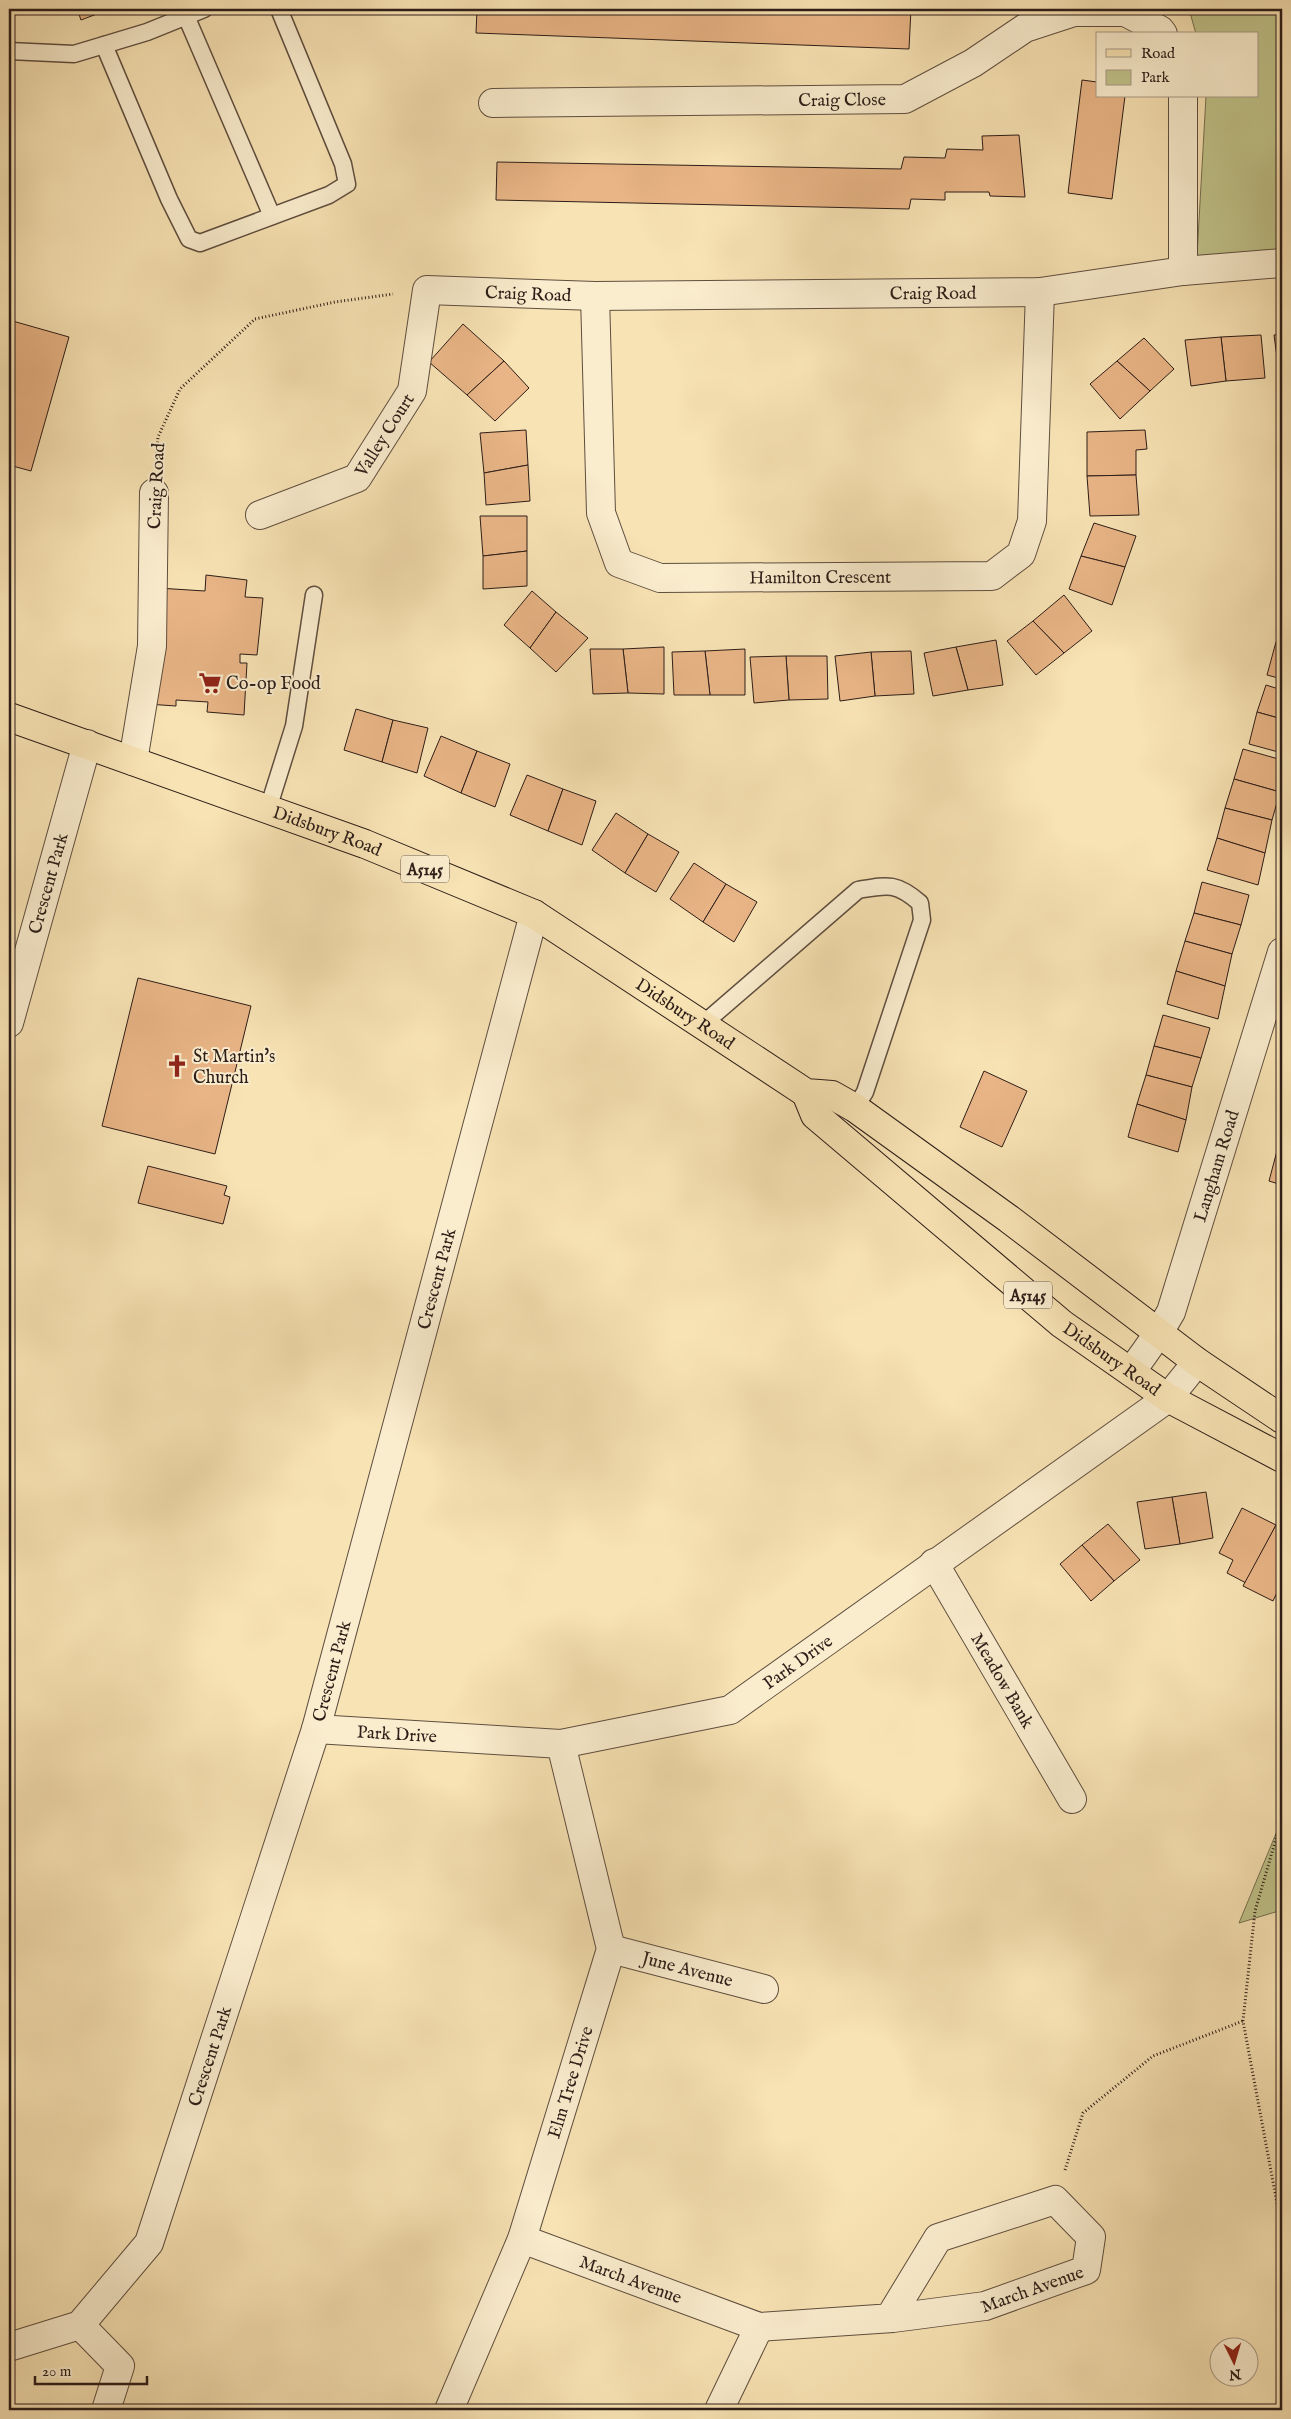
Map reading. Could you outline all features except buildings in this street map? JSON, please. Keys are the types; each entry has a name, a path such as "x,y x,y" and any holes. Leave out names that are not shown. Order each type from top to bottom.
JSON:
{"main road":[{"name":"Didsbury Road","path":"9,717 365,844 534,914 806,1093 832,1095 855,1108 1009,1219 1158,1334 1282,1419"},
{"name":"Didsbury Road","path":"806,1093 815,1116 1062,1324 1168,1398 1282,1458"}],"street":[{"name":"Craig Close","path":"493,103 905,99 973,63 1025,28 1074,12 1125,12 1162,32"},
{"path":"1183,98 1183,271"},
{"name":"Craig Road","path":"427,290 596,296 1040,292 1183,271 1282,263"},
{"name":"Valley Court","path":"260,515 357,478 412,391 427,290"},
{"name":"Hamilton Crescent","path":"596,296 601,514 619,563 660,578 992,576 1021,554 1032,521 1040,292"},
{"name":"Craig Road","path":"132,761 152,646 154,493"},
{"name":"Crescent Park","path":"9,1023 87,744"},
{"name":"Crescent Park","path":"80,2325 150,2243 316,1729 534,914"},
{"name":"Langham Road","path":"1131,1372 1171,1312 1282,952"},
{"name":"Park Drive","path":"316,1729 561,1744 730,1710 1168,1398 1197,1362"},
{"name":"Meadow Bank","path":"934,1563 1072,1799"},
{"path":"561,1744 611,1948"},
{"name":"June Avenue","path":"611,1948 764,1990"},
{"name":"Elm Tree Drive","path":"449,2410 522,2239 611,1948"},
{"path":"890,2317 938,2238 1055,2200"},
{"name":"March Avenue","path":"522,2239 758,2327 890,2317 984,2306 1086,2270 1090,2237 1055,2200"},
{"path":"9,2347 80,2325 120,2366 106,2410"},
{"path":"719,2410 758,2327"}],"lane":[{"path":"9,51 74,54 147,32 204,9"},
{"path":"104,45 169,199 188,239 200,243 329,195 347,184 343,164 279,9"},
{"path":"186,16 272,216"},
{"path":"268,809 294,726 314,595"},
{"path":"702,1025 858,890 886,885 907,892 920,903 922,920 865,1092 855,1108"}],"path":[{"name":"Craig Road","path":"154,493 158,437 180,389 255,319 335,302 427,290"},
{"path":"1282,1818 1255,1911 1243,2021 1282,2230"},
{"path":"1055,2200 1083,2113 1153,2056 1243,2021"}],"green space":[{"path":"1189,9 1282,9 1282,249 1197,256 1206,98 1258,98 1258,32 1195,32"},
{"path":"1282,1819 1282,1910 1239,1923"}],"place":[{"name":"Co-op Food","path":"210,683"},
{"name":"St Martin's Church","path":"177,1066"}]}
